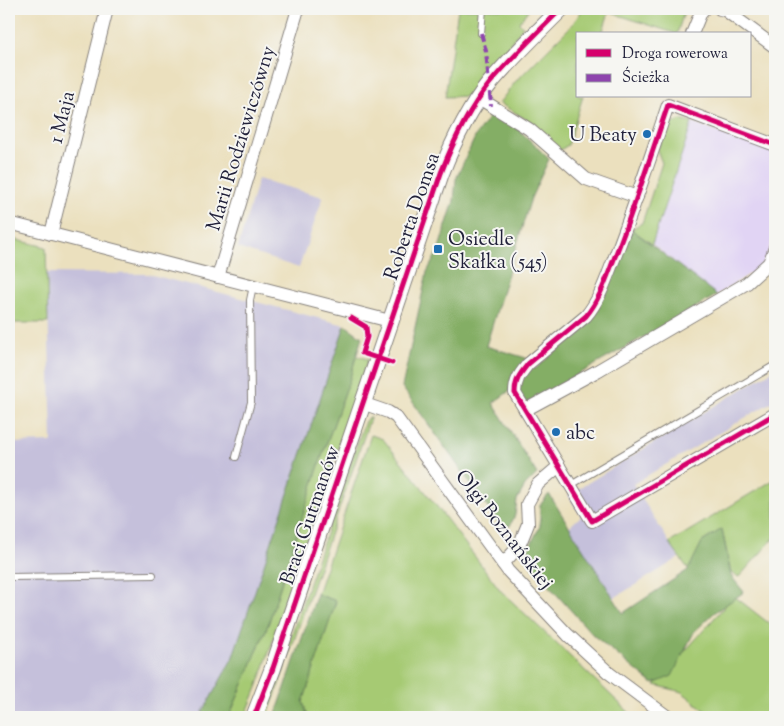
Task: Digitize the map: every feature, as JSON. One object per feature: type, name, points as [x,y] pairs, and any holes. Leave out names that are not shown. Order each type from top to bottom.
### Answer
[{"type":"street","name":"1 Maja","points":[[52,234],[107,9]]},
{"type":"street","name":"Marii Rodziewiczówny","points":[[218,277],[298,9]]},
{"type":"street","name":"Roberta Domsa","points":[[390,322],[453,143],[489,84],[561,9]]},
{"type":"street","points":[[693,32],[704,9]]},
{"type":"street","points":[[720,9],[725,10],[775,47]]},
{"type":"street","points":[[479,98],[529,129],[586,179],[637,197]]},
{"type":"street","points":[[775,145],[669,101],[637,197],[594,307],[586,316],[528,364],[515,382],[515,393],[592,521],[775,414]]},
{"type":"street","points":[[9,223],[390,322]]},
{"type":"street","points":[[525,410],[597,371],[747,283],[769,263],[775,248]]},
{"type":"street","name":"Braci Gutmanów","points":[[254,717],[273,668],[390,322]]},
{"type":"street","name":"Olgi Boznańskiej","points":[[362,403],[388,412],[402,422],[503,564],[549,615],[609,673],[668,717]]},
{"type":"street","points":[[503,564],[519,546],[528,524],[527,504],[538,484],[559,466]]},
{"type":"lane","points":[[481,33],[483,9]]},
{"type":"lane","points":[[236,457],[251,402],[250,300],[253,286]]},
{"type":"lane","points":[[571,485],[775,365]]},
{"type":"lane","points":[[9,577],[153,575]]},
{"type":"shaded area","points":[[692,123],[775,152],[775,230],[766,259],[757,269],[717,295],[652,244]]},
{"type":"shaded area","points":[[258,179],[323,197],[299,268],[238,248]]},
{"type":"shaded area","points":[[47,273],[148,274],[345,325],[232,659],[200,717],[9,717],[9,443],[52,442]]},
{"type":"shaded area","points":[[775,369],[775,400],[633,484],[679,558],[614,598],[569,527],[581,516],[568,495]]},
{"type":"green space","points":[[458,9],[529,9],[519,22],[523,27],[469,96],[445,97]]},
{"type":"green space","points":[[583,9],[685,9],[678,32],[671,32],[609,12],[603,32],[576,32],[576,98],[582,98],[568,145],[559,151],[529,121],[499,103],[516,81],[572,25]]},
{"type":"green space","points":[[491,114],[518,129],[549,159],[531,198],[486,346],[526,358],[535,369],[584,325],[631,229],[717,295],[530,402],[520,398],[519,384],[493,403],[537,474],[525,486],[517,500],[515,515],[510,526],[500,525],[402,387],[427,272],[438,251],[454,201],[456,179],[476,135]]},
{"type":"green space","points":[[680,120],[692,123],[652,244],[631,229],[642,223],[662,163],[657,150],[667,127]]},
{"type":"green space","points":[[9,238],[46,247],[48,323],[9,323]]},
{"type":"green space","points":[[345,325],[362,337],[268,625],[229,717],[200,717],[232,659]]},
{"type":"green space","points":[[356,356],[368,359],[258,685],[245,717],[229,717],[268,625]]},
{"type":"green space","points":[[371,416],[275,696],[267,717],[263,717],[365,421]]},
{"type":"green space","points":[[371,435],[383,439],[501,591],[634,717],[308,717],[303,702],[336,601],[317,594]]},
{"type":"green space","points":[[775,479],[775,537],[739,577],[731,573],[722,529],[702,542],[689,570],[669,543]]},
{"type":"green space","points":[[549,494],[623,613],[688,570],[702,542],[722,529],[731,576],[744,592],[714,613],[694,632],[672,676],[653,684],[593,635],[532,567],[526,554],[540,526],[540,505]]},
{"type":"green space","points":[[317,594],[336,601],[303,702],[308,717],[275,717]]},
{"type":"green space","points":[[734,596],[775,628],[775,717],[713,717],[682,692],[655,685]]},
{"type":"marked path","points":[[481,33],[486,51],[491,106]]},
{"type":"cycle path","points":[[254,717],[273,668],[441,173],[462,126],[482,93],[516,54],[561,9]]},
{"type":"cycle path","points":[[775,145],[668,105],[623,236],[596,302],[586,316],[528,364],[518,377],[515,393],[592,521],[775,414]]},
{"type":"cycle path","points":[[351,318],[366,327],[367,337],[362,353],[392,363]]},
{"type":"place","name":"U Beaty","points":[[647,134]]},
{"type":"place","name":"Osiedle Skałka (545)","points":[[438,249]]},
{"type":"place","name":"abc","points":[[556,432]]}]
